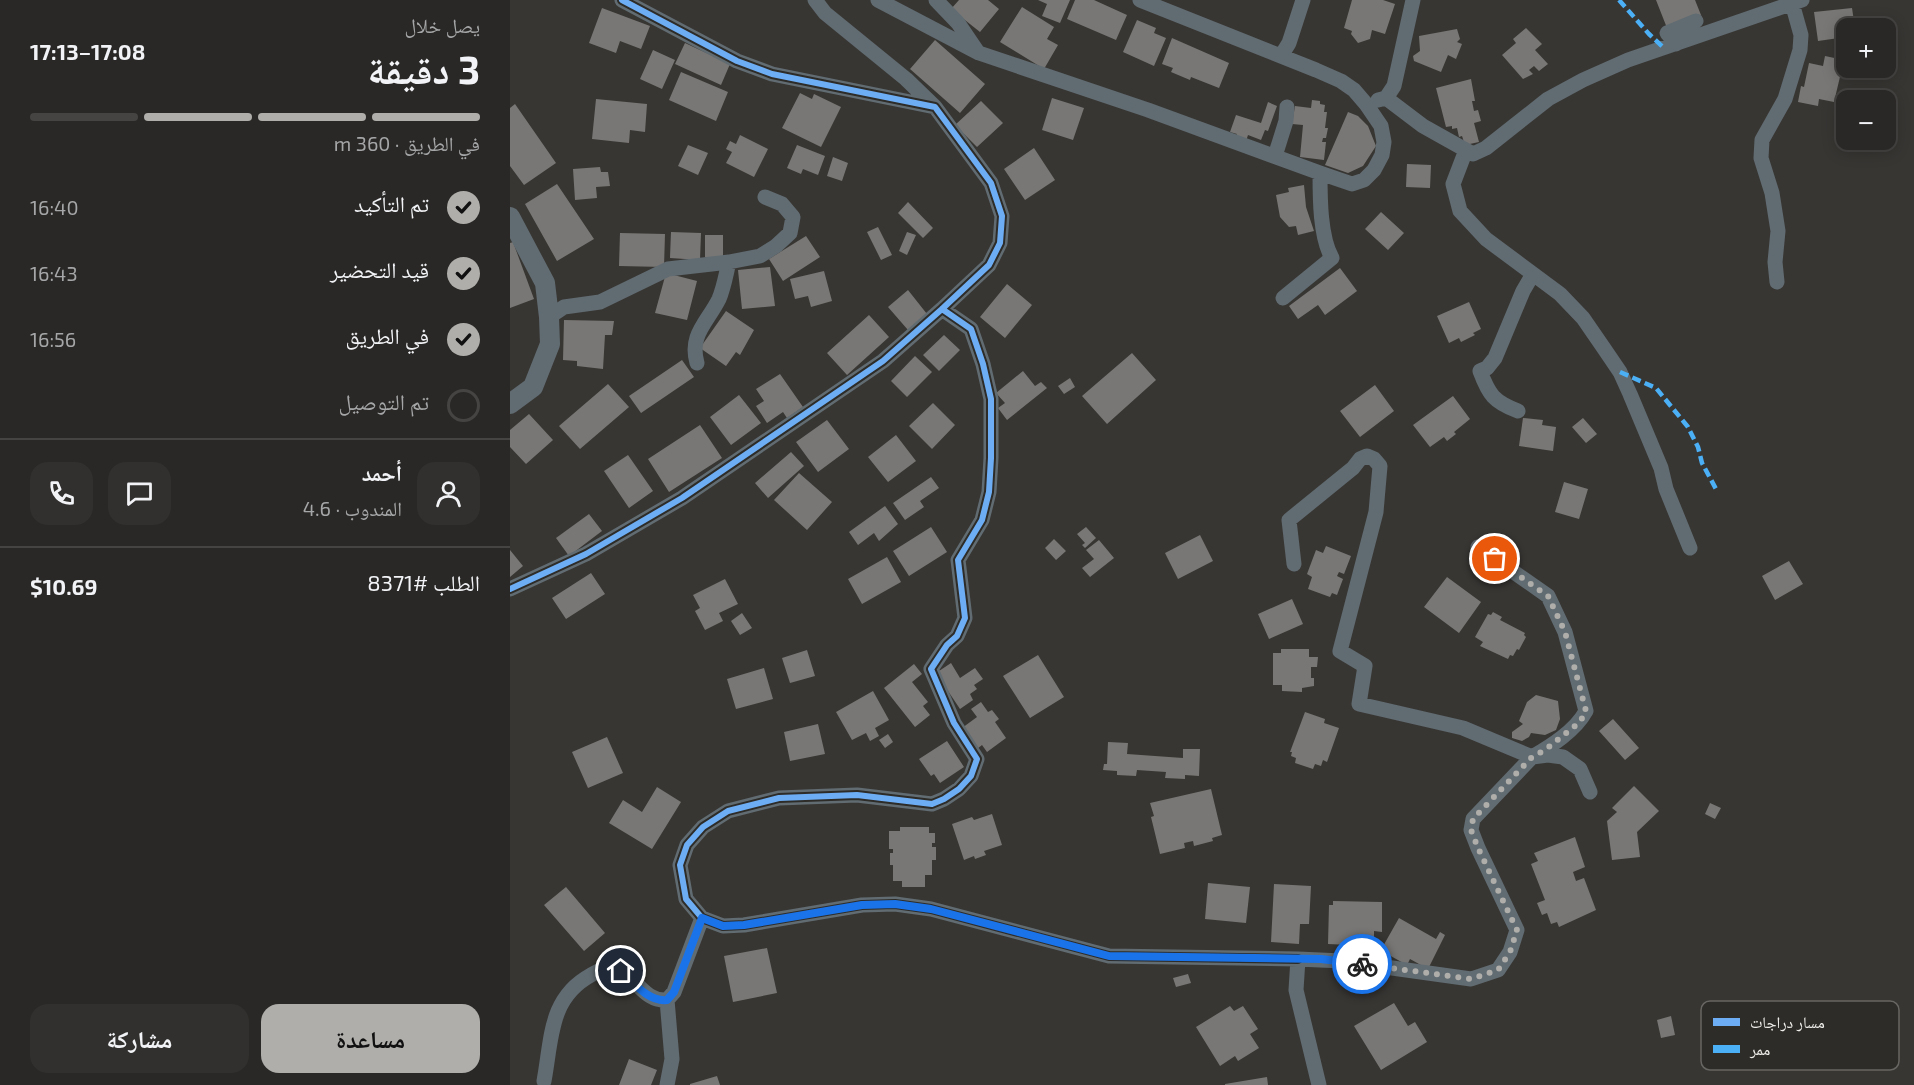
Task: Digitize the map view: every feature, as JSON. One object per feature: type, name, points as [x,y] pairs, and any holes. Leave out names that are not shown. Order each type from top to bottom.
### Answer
[{"type":"street","points":[[622,0],[737,61],[772,74],[935,107]]},
{"type":"street","points":[[510,589],[586,554],[682,498],[883,361],[989,265],[1000,243],[1002,216],[991,183],[935,107],[906,79],[825,13],[815,0]]},
{"type":"street","points":[[878,0],[979,53],[1148,110],[1352,184],[1365,180],[1374,170],[1382,155],[1384,142],[1381,126],[1354,90],[1341,81],[1140,0]]},
{"type":"street","points":[[936,0],[958,23],[979,53]]},
{"type":"street","points":[[1281,56],[1289,43],[1303,0]]},
{"type":"street","points":[[1366,104],[1386,98],[1394,86],[1413,0]]},
{"type":"street","points":[[1386,98],[1423,126],[1473,154],[1486,148],[1548,99],[1583,80],[1628,60],[1797,1],[1801,35],[1800,50],[1785,99],[1780,110],[1770,122],[1762,140],[1761,158],[1772,193],[1778,231],[1777,282]]},
{"type":"street","points":[[1676,44],[1667,33],[1696,21]]},
{"type":"street","points":[[1275,156],[1286,121],[1287,107]]},
{"type":"street","points":[[1466,150],[1453,184],[1460,211],[1486,239],[1560,294],[1582,318],[1620,372],[1661,468],[1666,489],[1690,548]]},
{"type":"street","points":[[1283,298],[1332,258],[1326,248],[1320,173]]},
{"type":"street","points":[[549,317],[564,307],[600,302],[668,269],[729,262],[760,255],[776,246],[790,232],[793,217],[782,204],[765,197]]},
{"type":"street","points":[[510,217],[545,283],[550,344],[533,387],[510,404]]},
{"type":"street","points":[[697,363],[693,351],[696,338],[719,297],[729,262]]},
{"type":"street","points":[[1518,411],[1501,404],[1492,397],[1480,371],[1487,368],[1495,358],[1523,291],[1533,274]]},
{"type":"street","points":[[942,309],[971,329],[983,364],[991,399],[989,492],[982,520],[958,560],[965,618],[962,627],[931,669],[954,723],[977,759],[971,776],[959,789],[932,804],[856,795],[779,798],[728,811],[703,827],[687,845],[680,865],[686,899],[702,918],[723,926],[744,925],[862,905],[895,904],[931,909],[1109,956],[1342,961],[1471,979],[1498,970],[1510,952],[1517,930],[1482,858],[1471,830],[1473,819],[1532,757],[1545,750],[1580,722],[1586,711],[1565,632],[1548,596],[1478,547]]},
{"type":"street","points":[[1294,564],[1289,520],[1353,468],[1360,459],[1367,456],[1374,459],[1380,466],[1376,512],[1340,651],[1365,666],[1359,704],[1463,728],[1532,757],[1548,755],[1563,757],[1580,769],[1590,792]]},
{"type":"street","points":[[667,1085],[672,1059],[667,1000],[674,992],[702,918]]},
{"type":"street","points":[[1298,959],[1296,990],[1320,1085]]},
{"type":"street","points":[[544,1081],[556,1016],[564,998],[577,983],[601,969],[610,968],[621,971],[649,996],[658,1000],[667,1000]]},
{"type":"building","points":[[959,0],[988,0],[999,9],[980,32],[951,9]]},
{"type":"building","points":[[1038,0],[1070,0],[1060,23],[1042,16],[1047,4]]},
{"type":"building","points":[[1075,0],[1094,0],[1127,15],[1116,40],[1067,19]]},
{"type":"building","points":[[1352,0],[1383,0],[1395,4],[1385,34],[1372,30],[1370,39],[1358,43],[1351,34],[1352,31],[1344,28]]},
{"type":"building","points":[[1656,0],[1695,0],[1701,15],[1667,28]]},
{"type":"building","points":[[1022,7],[1054,27],[1047,39],[1058,45],[1044,69],[1000,42]]},
{"type":"building","points":[[602,8],[650,26],[641,49],[620,41],[616,53],[589,43]]},
{"type":"building","points":[[1852,8],[1854,18],[1836,18],[1836,38],[1818,41],[1814,12]]},
{"type":"building","points":[[1137,20],[1156,28],[1154,33],[1166,38],[1154,66],[1123,52]]},
{"type":"building","points":[[1526,28],[1542,44],[1535,50],[1548,64],[1539,71],[1534,66],[1529,70],[1533,74],[1523,79],[1502,55],[1516,43],[1513,39]]},
{"type":"building","points":[[1457,29],[1460,39],[1457,42],[1462,44],[1456,59],[1448,55],[1441,72],[1414,61],[1413,56],[1420,51],[1419,36]]},
{"type":"building","points":[[1172,38],[1229,63],[1219,88],[1171,72],[1173,68],[1162,64]]},
{"type":"building","points":[[935,40],[985,84],[960,113],[910,69]]},
{"type":"building","points":[[685,43],[730,64],[721,85],[675,64]]},
{"type":"building","points":[[653,50],[675,60],[662,89],[640,79]]},
{"type":"building","points":[[1825,56],[1836,58],[1836,78],[1840,78],[1834,102],[1819,99],[1818,106],[1798,102],[1809,63],[1823,66]]},
{"type":"building","points":[[681,72],[728,92],[716,121],[669,100]]},
{"type":"building","points":[[1471,79],[1475,101],[1472,101],[1474,111],[1478,110],[1481,121],[1474,123],[1479,142],[1465,145],[1462,136],[1459,137],[1457,128],[1446,127],[1436,88]]},
{"type":"building","points":[[800,93],[812,99],[814,94],[841,107],[821,147],[782,128]]},
{"type":"building","points":[[1052,98],[1084,108],[1073,140],[1042,130]]},
{"type":"building","points":[[596,99],[647,104],[645,132],[630,130],[629,143],[592,139]]},
{"type":"building","points":[[1312,100],[1320,101],[1320,104],[1325,105],[1324,112],[1327,112],[1325,128],[1328,128],[1326,138],[1323,138],[1322,142],[1326,142],[1324,160],[1300,157],[1303,125],[1292,124],[1295,106],[1311,108]]},
{"type":"building","points":[[981,101],[1003,123],[977,147],[955,125]]},
{"type":"building","points":[[1268,102],[1277,106],[1268,131],[1265,130],[1261,140],[1248,135],[1246,141],[1235,137],[1237,134],[1230,132],[1236,115],[1261,123]]},
{"type":"building","points":[[515,104],[556,163],[524,185],[510,166],[510,108]]},
{"type":"building","points":[[1348,112],[1358,116],[1368,126],[1376,146],[1363,166],[1348,173],[1325,165]]},
{"type":"building","points":[[740,135],[768,149],[754,177],[726,163],[732,152],[726,149],[730,141],[736,144]]},
{"type":"building","points":[[688,145],[708,153],[698,175],[678,166]]},
{"type":"building","points":[[797,145],[825,156],[818,175],[803,169],[801,174],[787,168]]},
{"type":"building","points":[[1034,148],[1055,180],[1025,200],[1004,169]]},
{"type":"building","points":[[833,157],[848,163],[842,181],[827,176]]},
{"type":"building","points":[[1407,164],[1431,165],[1430,188],[1406,187]]},
{"type":"building","points":[[600,167],[601,172],[608,172],[610,186],[596,187],[597,198],[575,200],[573,169]]},
{"type":"building","points":[[557,184],[594,239],[557,261],[525,204]]},
{"type":"building","points":[[1304,185],[1306,207],[1314,231],[1298,235],[1296,226],[1289,227],[1280,217],[1276,195],[1289,192],[1288,188]]},
{"type":"building","points":[[908,202],[933,228],[923,238],[898,213]]},
{"type":"building","points":[[1381,212],[1404,233],[1388,250],[1365,229]]},
{"type":"building","points":[[878,227],[892,255],[881,260],[867,232]]},
{"type":"building","points":[[671,232],[701,233],[700,260],[670,258]]},
{"type":"building","points":[[907,232],[916,235],[907,255],[899,251]]},
{"type":"building","points":[[620,233],[665,234],[664,267],[619,266]]},
{"type":"building","points":[[705,235],[723,235],[723,257],[705,257]]},
{"type":"building","points":[[806,236],[820,257],[783,281],[769,259]]},
{"type":"building","points":[[513,242],[534,299],[510,308],[510,243]]},
{"type":"building","points":[[770,267],[775,306],[742,309],[738,270]]},
{"type":"building","points":[[1340,268],[1357,291],[1325,315],[1318,305],[1298,319],[1289,306]]},
{"type":"building","points":[[824,271],[832,301],[811,307],[808,296],[795,299],[790,279]]},
{"type":"building","points":[[666,273],[697,281],[687,320],[655,313]]},
{"type":"building","points":[[1007,284],[1032,305],[1005,338],[980,317]]},
{"type":"building","points":[[908,290],[927,314],[908,330],[888,307]]},
{"type":"building","points":[[1469,302],[1481,329],[1461,342],[1459,338],[1449,343],[1437,316]]},
{"type":"building","points":[[726,311],[754,330],[740,355],[736,352],[726,366],[700,348]]},
{"type":"building","points":[[869,315],[889,337],[847,375],[827,353]]},
{"type":"building","points":[[564,320],[614,321],[612,335],[605,335],[603,369],[577,366],[577,361],[563,360]]},
{"type":"building","points":[[944,335],[960,350],[939,371],[923,355]]},
{"type":"building","points":[[1132,353],[1156,380],[1107,424],[1082,396]]},
{"type":"building","points":[[915,356],[932,372],[907,397],[891,381]]},
{"type":"building","points":[[682,360],[694,377],[641,413],[629,396]]},
{"type":"building","points":[[1023,371],[1035,386],[1041,382],[1047,388],[1007,420],[998,408],[1005,403],[996,393]]},
{"type":"building","points":[[780,374],[803,407],[787,418],[783,412],[767,423],[756,406],[764,401],[756,389]]},
{"type":"building","points":[[1070,378],[1075,387],[1064,394],[1058,386]]},
{"type":"building","points":[[608,384],[629,407],[580,449],[559,426]]},
{"type":"building","points":[[1375,385],[1394,411],[1360,437],[1340,411]]},
{"type":"building","points":[[739,395],[761,423],[731,445],[710,417]]},
{"type":"building","points":[[1453,396],[1470,419],[1447,441],[1444,437],[1430,447],[1413,425]]},
{"type":"building","points":[[933,403],[955,425],[932,449],[909,426]]},
{"type":"building","points":[[529,414],[553,440],[526,464],[510,447],[510,430]]},
{"type":"building","points":[[1523,418],[1543,420],[1542,425],[1556,427],[1553,451],[1519,446]]},
{"type":"building","points":[[1583,418],[1597,434],[1586,443],[1572,427]]},
{"type":"building","points":[[827,420],[849,449],[818,472],[796,442]]},
{"type":"building","points":[[700,425],[722,458],[669,492],[648,459]]},
{"type":"building","points":[[896,435],[916,461],[888,482],[868,457]]},
{"type":"building","points":[[791,452],[804,466],[768,498],[755,483]]},
{"type":"building","points":[[628,455],[653,491],[629,508],[604,471]]},
{"type":"building","points":[[799,473],[832,502],[807,530],[774,500]]},
{"type":"building","points":[[931,477],[939,488],[920,501],[924,507],[905,520],[893,503]]},
{"type":"building","points":[[1564,482],[1588,489],[1579,519],[1555,512]]},
{"type":"building","points":[[885,506],[898,524],[879,541],[874,533],[858,545],[849,532]]},
{"type":"building","points":[[589,514],[602,531],[569,556],[556,538]]},
{"type":"building","points":[[931,527],[947,552],[909,576],[893,551]]},
{"type":"building","points":[[1086,527],[1096,538],[1085,548],[1082,545],[1085,543],[1077,534]]},
{"type":"building","points":[[1200,535],[1213,561],[1178,579],[1165,553]]},
{"type":"building","points":[[1054,539],[1066,551],[1056,560],[1045,548]]},
{"type":"building","points":[[1099,540],[1114,558],[1090,577],[1082,568],[1094,559],[1086,550]]},
{"type":"building","points":[[1326,546],[1351,556],[1344,574],[1339,572],[1337,576],[1343,579],[1337,595],[1332,593],[1330,597],[1308,589],[1312,577],[1307,574],[1316,550],[1323,553]]},
{"type":"building","points":[[510,550],[523,566],[510,577]]},
{"type":"building","points":[[887,557],[901,582],[862,604],[848,579]]},
{"type":"building","points":[[1789,561],[1803,584],[1775,600],[1762,576]]},
{"type":"building","points":[[591,573],[605,594],[566,619],[552,598]]},
{"type":"building","points":[[1447,577],[1481,602],[1459,633],[1424,607]]},
{"type":"building","points":[[725,579],[738,604],[719,613],[723,621],[705,630],[695,611],[700,608],[693,595]]},
{"type":"building","points":[[1292,599],[1303,624],[1269,639],[1258,614]]},
{"type":"building","points":[[1493,612],[1502,617],[1500,620],[1525,633],[1526,637],[1519,650],[1517,649],[1508,659],[1480,646],[1483,642],[1475,637],[1488,614],[1491,615]]},
{"type":"building","points":[[742,613],[752,628],[740,635],[731,621]]},
{"type":"building","points":[[1281,649],[1309,649],[1309,657],[1318,657],[1317,667],[1311,667],[1314,686],[1302,688],[1302,692],[1282,691],[1282,685],[1273,685],[1273,653],[1281,653]]},
{"type":"building","points":[[807,650],[815,676],[790,683],[782,658]]},
{"type":"building","points":[[1038,655],[1064,697],[1030,718],[1003,676]]},
{"type":"building","points":[[951,663],[960,678],[975,668],[983,679],[974,685],[977,689],[970,694],[973,700],[960,709],[936,673]]},
{"type":"building","points":[[914,664],[922,674],[912,682],[928,702],[923,706],[930,715],[915,727],[884,688]]},
{"type":"building","points":[[764,668],[773,699],[736,709],[727,679]]},
{"type":"building","points":[[873,691],[889,720],[875,728],[879,736],[870,741],[866,733],[852,740],[836,712]]},
{"type":"building","points":[[1536,695],[1558,701],[1560,719],[1556,730],[1545,735],[1531,733],[1522,741],[1512,738],[1512,732],[1523,724],[1519,721],[1527,702]]},
{"type":"building","points":[[981,702],[988,712],[992,710],[999,719],[995,722],[1006,738],[987,752],[982,745],[977,749],[962,728],[977,717],[971,709]]},
{"type":"building","points":[[1305,712],[1325,719],[1324,723],[1339,728],[1327,762],[1323,760],[1321,766],[1315,764],[1313,769],[1295,763],[1296,758],[1291,756],[1292,752],[1290,752]]},
{"type":"building","points":[[1613,719],[1639,748],[1625,760],[1599,731]]},
{"type":"building","points":[[818,724],[825,754],[790,761],[784,732]]},
{"type":"building","points":[[888,734],[893,742],[885,748],[879,740]]},
{"type":"building","points":[[607,737],[623,773],[588,788],[572,752]]},
{"type":"building","points":[[947,741],[964,767],[940,783],[934,774],[931,776],[919,759]]},
{"type":"building","points":[[1108,742],[1128,743],[1127,754],[1183,758],[1183,749],[1200,749],[1199,776],[1185,775],[1185,779],[1165,778],[1166,772],[1137,770],[1136,776],[1117,775],[1117,771],[1103,770],[1104,764],[1107,764]]},
{"type":"building","points":[[1634,786],[1659,811],[1637,832],[1640,857],[1612,860],[1607,821],[1617,812],[1612,808]]},
{"type":"building","points":[[657,787],[681,802],[652,849],[609,823],[623,800],[642,812]]},
{"type":"building","points":[[1211,789],[1222,835],[1212,838],[1213,841],[1194,846],[1193,841],[1184,843],[1185,848],[1160,854],[1150,803]]},
{"type":"building","points":[[1710,803],[1721,808],[1715,819],[1705,814]]},
{"type":"building","points":[[992,814],[1002,845],[984,851],[986,855],[964,860],[952,824],[972,817],[974,820]]},
{"type":"building","points":[[900,827],[929,827],[929,833],[935,833],[935,843],[932,843],[932,847],[936,847],[936,860],[932,860],[932,875],[925,875],[925,887],[902,887],[902,881],[893,881],[890,853],[893,853],[893,849],[889,849],[889,831],[900,831]]},
{"type":"building","points":[[1575,837],[1585,867],[1573,872],[1576,881],[1584,878],[1596,910],[1559,927],[1557,922],[1551,924],[1547,913],[1542,915],[1537,903],[1545,900],[1531,864],[1538,861],[1534,853]]},
{"type":"building","points":[[1208,883],[1250,887],[1246,923],[1205,919]]},
{"type":"building","points":[[1274,884],[1311,886],[1309,924],[1300,924],[1299,944],[1271,942]]},
{"type":"building","points":[[566,887],[605,933],[584,951],[544,905]]},
{"type":"building","points":[[1333,901],[1382,902],[1382,932],[1374,931],[1374,946],[1328,944],[1329,905],[1333,905]]},
{"type":"building","points":[[1399,918],[1436,939],[1440,932],[1445,935],[1428,969],[1410,959],[1407,965],[1387,954],[1388,952],[1382,948]]},
{"type":"building","points":[[767,948],[777,993],[733,1002],[724,956]]},
{"type":"building","points":[[1188,974],[1191,983],[1176,987],[1173,978]]},
{"type":"building","points":[[1394,1003],[1408,1026],[1415,1022],[1427,1042],[1381,1070],[1354,1026]]},
{"type":"building","points":[[1230,1006],[1234,1011],[1243,1006],[1258,1029],[1250,1034],[1259,1048],[1238,1061],[1235,1056],[1220,1066],[1196,1027]]},
{"type":"building","points":[[1671,1016],[1675,1035],[1661,1038],[1657,1020]]},
{"type":"building","points":[[629,1059],[657,1070],[651,1085],[619,1085]]},
{"type":"building","points":[[717,1076],[720,1085],[690,1085],[690,1084]]},
{"type":"building","points":[[1267,1077],[1268,1085],[1225,1085],[1225,1084]]},
{"type":"marked path","points":[[1619,0],[1664,48]]},
{"type":"marked path","points":[[1620,372],[1656,388],[1688,427],[1698,447],[1702,463],[1716,489]]},
{"type":"cycle path","points":[[510,589],[586,554],[682,498],[883,361],[989,265],[1000,243],[1002,216],[991,183],[935,107],[772,74],[737,61],[622,0]]},
{"type":"cycle path","points":[[942,309],[971,329],[983,364],[991,399],[989,492],[982,520],[958,560],[965,618],[957,636],[947,645],[931,669],[954,723],[977,759],[971,776],[959,789],[932,804],[857,795],[779,798],[728,811],[703,827],[687,845],[680,865],[686,899],[702,918],[723,926],[744,925],[862,905],[895,904],[931,909],[1109,956],[1298,959]]},
{"type":"way so far","points":[[1362,964],[1471,979],[1498,970],[1510,952],[1517,930],[1478,848],[1471,830],[1473,819],[1532,757],[1545,750],[1580,722],[1586,711],[1565,632],[1548,596],[1495,559]]},
{"type":"route","points":[[621,971],[649,996],[658,1000],[667,1000],[674,992],[702,918],[723,926],[744,925],[862,905],[895,904],[931,909],[1109,956],[1321,959],[1362,964]]}]
